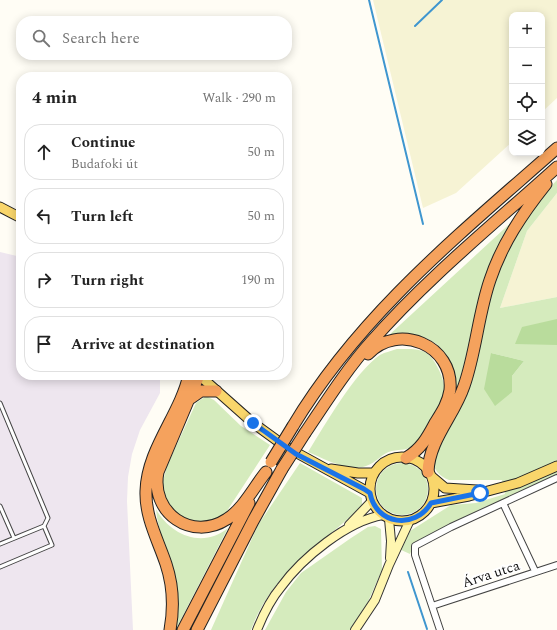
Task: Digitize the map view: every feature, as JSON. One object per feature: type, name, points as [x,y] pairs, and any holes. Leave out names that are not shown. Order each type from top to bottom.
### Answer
[{"type":"highway","points":[[183,630],[271,462],[321,382],[342,355],[414,275],[557,148]]},
{"type":"highway","points":[[197,630],[252,521],[282,469],[334,390],[372,341],[420,292],[557,168]]},
{"type":"highway","points":[[430,474],[428,458],[464,387],[488,287],[502,250],[526,210],[557,172]]},
{"type":"highway","points":[[334,390],[372,350],[387,341],[410,339],[423,343],[434,351],[441,359],[448,376],[450,389],[447,402],[423,445],[406,458]]},
{"type":"highway","points":[[170,630],[172,610],[171,587],[166,565],[149,518],[146,492],[151,464],[187,380]]},
{"type":"highway","points":[[185,386],[193,380]]},
{"type":"highway","points":[[197,380],[163,457],[158,477],[160,499],[168,514],[179,521],[192,526],[210,526],[219,524],[238,509],[266,472]]},
{"type":"highway","points":[[190,399],[201,391],[216,391]]},
{"type":"main road","points":[[0,207],[16,215]]},
{"type":"main road","points":[[204,380],[271,436],[296,454],[322,467],[371,497],[386,517],[400,521],[410,520],[424,512],[431,503],[434,492],[430,474]]},
{"type":"main road","points":[[371,497],[370,487],[374,473],[388,461],[406,458],[419,462],[446,488],[465,490],[494,489]]},
{"type":"main road","points":[[431,503],[469,496],[518,483],[557,466]]},
{"type":"main road","points":[[322,467],[358,473],[374,473]]},
{"type":"street","points":[[440,630],[414,555],[414,548],[418,544],[451,527],[557,478]]},
{"type":"street","points":[[341,533],[371,497]]},
{"type":"street","points":[[503,503],[535,571]]},
{"type":"street","points":[[256,630],[264,613],[281,586],[296,569],[314,553],[341,533],[361,522],[386,517],[391,541],[389,564]]},
{"type":"street","points":[[355,630],[375,600],[389,564],[410,520]]},
{"type":"street","name":"Árva utca","points":[[432,606],[557,565]]},
{"type":"lane","points":[[0,406],[48,518],[44,526],[0,544]]},
{"type":"lane","points":[[0,506],[14,538]]},
{"type":"lane","points":[[0,567],[52,545],[44,526]]},
{"type":"shaded area","points":[[373,0],[557,0],[557,98],[545,109],[545,12],[509,12],[509,145],[456,193],[423,208]]},
{"type":"shaded area","points":[[557,193],[557,297],[500,308],[527,231]]},
{"type":"shaded area","points":[[0,252],[16,256],[16,380],[160,380],[160,393],[140,430],[132,454],[128,477],[127,501],[133,630],[0,630]]},
{"type":"green space","points":[[557,180],[557,193],[527,231],[500,308],[557,297],[557,476],[414,544],[410,554],[399,549],[410,531],[451,505],[476,503],[505,494],[502,480],[449,480],[438,473],[432,461],[448,427],[486,304],[505,250],[541,197]],"holes":[[[491,353],[524,361],[512,376]]]},
{"type":"green space","points":[[516,218],[500,241],[492,260],[480,299],[454,398],[453,376],[450,365],[446,356],[433,341],[423,337],[407,335],[388,336]]},
{"type":"green space","points":[[557,319],[557,345],[515,344],[522,327]]},
{"type":"green space","points":[[397,349],[411,349],[425,352],[437,366],[443,379],[445,392],[444,397],[435,415],[419,440],[407,449],[388,452],[370,465],[359,467],[337,464],[308,452],[341,400],[370,363],[380,355]]},
{"type":"green space","points":[[491,353],[524,361],[512,376],[512,392],[495,406],[484,389]]},
{"type":"green space","points":[[206,396],[214,400],[241,426],[270,445],[225,514],[210,522],[197,524],[185,520],[173,511],[165,499],[162,485],[167,466],[196,403]]},
{"type":"green space","points":[[300,463],[362,498],[362,506],[284,576],[271,592],[260,610],[251,630],[211,630],[258,525]]},
{"type":"green space","points":[[397,463],[407,463],[421,470],[428,484],[428,494],[421,508],[407,515],[397,515],[387,511],[380,504],[376,494],[376,484],[380,474],[387,467]]},
{"type":"green space","points":[[156,509],[170,526],[178,532],[188,536],[208,538],[228,528],[176,629],[178,604],[176,585],[173,570],[159,527]]},
{"type":"green space","points":[[375,526],[381,529],[382,570],[367,604],[350,630],[265,630],[286,592],[301,573],[368,527]]},
{"type":"waterway","points":[[369,0],[423,224]]},
{"type":"waterway","points":[[415,26],[442,0]]},
{"type":"waterway","points":[[408,572],[427,629]]},
{"type":"route","points":[[253,423],[296,454],[370,493],[374,506],[378,511],[390,519],[400,521],[410,520],[420,516],[431,503],[443,499],[469,496],[480,493]]}]
